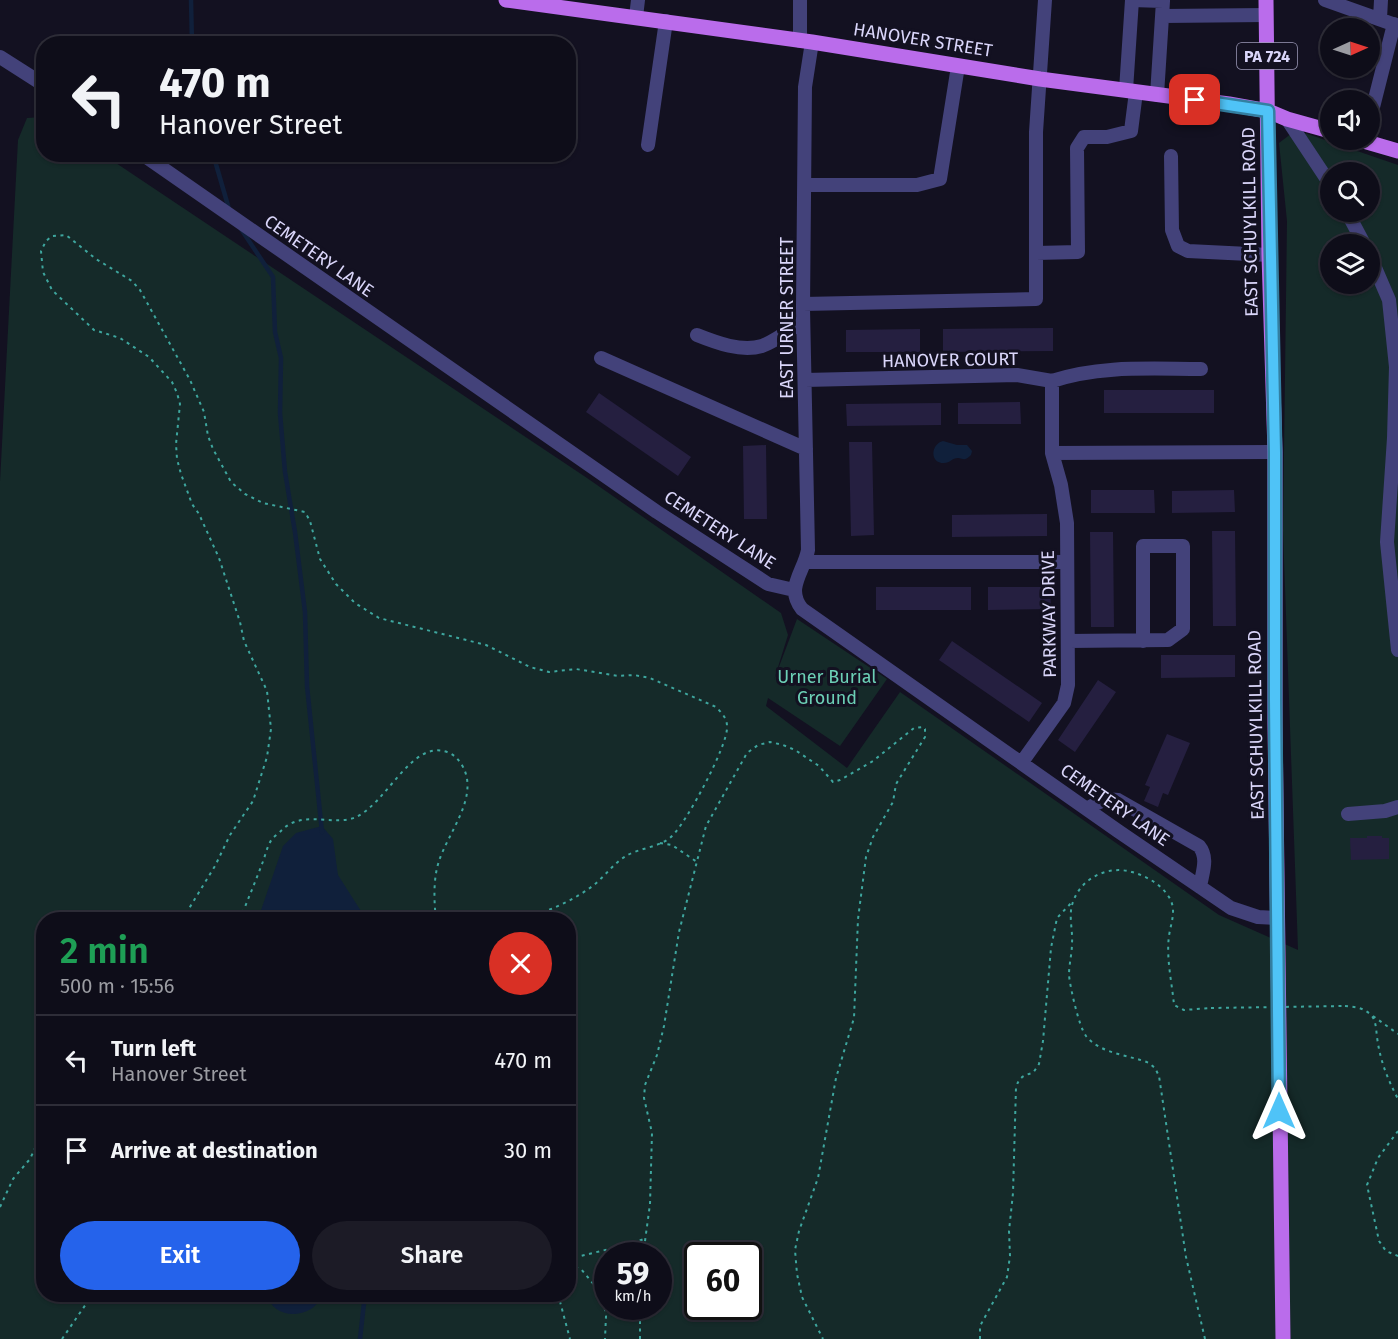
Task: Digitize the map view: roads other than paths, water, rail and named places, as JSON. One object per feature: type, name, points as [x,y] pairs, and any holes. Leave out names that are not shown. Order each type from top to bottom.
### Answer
[{"type":"main road","name":"HANOVER STREET","points":[[516,1],[806,41],[1040,79],[1268,111],[1320,128]]},
{"type":"main road","name":"PA 724","points":[[1266,8],[1268,111]]},
{"type":"main road","name":"EAST SCHUYLKILL ROAD","points":[[1268,111],[1269,255],[1275,452],[1275,711],[1283,1339]]},
{"type":"main road","points":[[1380,146],[1398,151]]},
{"type":"street","points":[[636,18],[638,0]]},
{"type":"street","name":"EAST URNER STREET","points":[[794,590],[806,562],[808,550],[803,321],[806,41],[800,0]]},
{"type":"street","points":[[803,304],[1036,299],[1035,165],[1045,0]]},
{"type":"street","points":[[1035,253],[1078,252],[1077,148],[1084,138],[1107,137],[1131,131],[1132,0],[1163,6],[1266,8]]},
{"type":"street","points":[[1324,0],[1377,18]]},
{"type":"street","points":[[1378,90],[1396,25],[1380,19],[1381,0]]},
{"type":"street","points":[[1158,95],[1163,6]]},
{"type":"street","points":[[648,145],[666,21]]},
{"type":"street","points":[[0,57],[36,80]]},
{"type":"street","points":[[805,185],[917,185],[940,179],[958,66]]},
{"type":"street","points":[[1287,119],[1320,169]]},
{"type":"street","points":[[1172,156],[1172,230],[1178,246],[1188,251],[1269,255]]},
{"type":"street","name":"CEMETERY LANE","points":[[154,162],[657,512],[768,584],[794,590],[796,602],[802,609],[1200,887],[1238,911],[1258,917],[1278,918]]},
{"type":"street","points":[[1380,276],[1393,303],[1397,365],[1393,540],[1398,650]]},
{"type":"street","points":[[698,335],[717,343],[742,348],[762,346],[803,321]]},
{"type":"street","points":[[601,358],[806,449]]},
{"type":"street","points":[[1201,369],[1118,369],[1074,374],[1053,381],[1052,453],[1275,452]]},
{"type":"street","name":"HANOVER COURT","points":[[805,380],[1017,375],[1053,381]]},
{"type":"street","name":"PARKWAY DRIVE","points":[[1022,762],[1064,703],[1068,685],[1067,523],[1061,485],[1052,453]]},
{"type":"street","points":[[1068,641],[1143,641],[1168,640],[1183,629],[1183,546],[1143,546],[1143,641]]},
{"type":"street","points":[[806,562],[1066,562]]},
{"type":"street","points":[[1087,809],[1108,798],[1118,800],[1200,846],[1204,852],[1205,861],[1200,887]]},
{"type":"street","points":[[1348,814],[1385,811],[1398,807]]},
{"type":"water","points":[[943,441],[967,445],[972,451],[971,455],[966,459],[956,458],[946,463],[939,462],[933,453],[936,446]]},
{"type":"water","points":[[322,826],[333,839],[338,875],[362,912],[260,912],[283,846],[296,833]]},
{"type":"water","points":[[271,1302],[319,1302],[311,1309],[298,1314],[284,1313]]},
{"type":"waterway","points":[[191,0],[192,36]]},
{"type":"waterway","points":[[215,162],[229,209]]},
{"type":"waterway","points":[[241,229],[273,277],[275,332],[281,358],[280,413],[285,472],[305,612],[307,686],[322,832]]},
{"type":"waterway","points":[[360,1339],[364,1302]]},
{"type":"park label","name":"Urner Burial Ground","points":[[827,687]]}]
